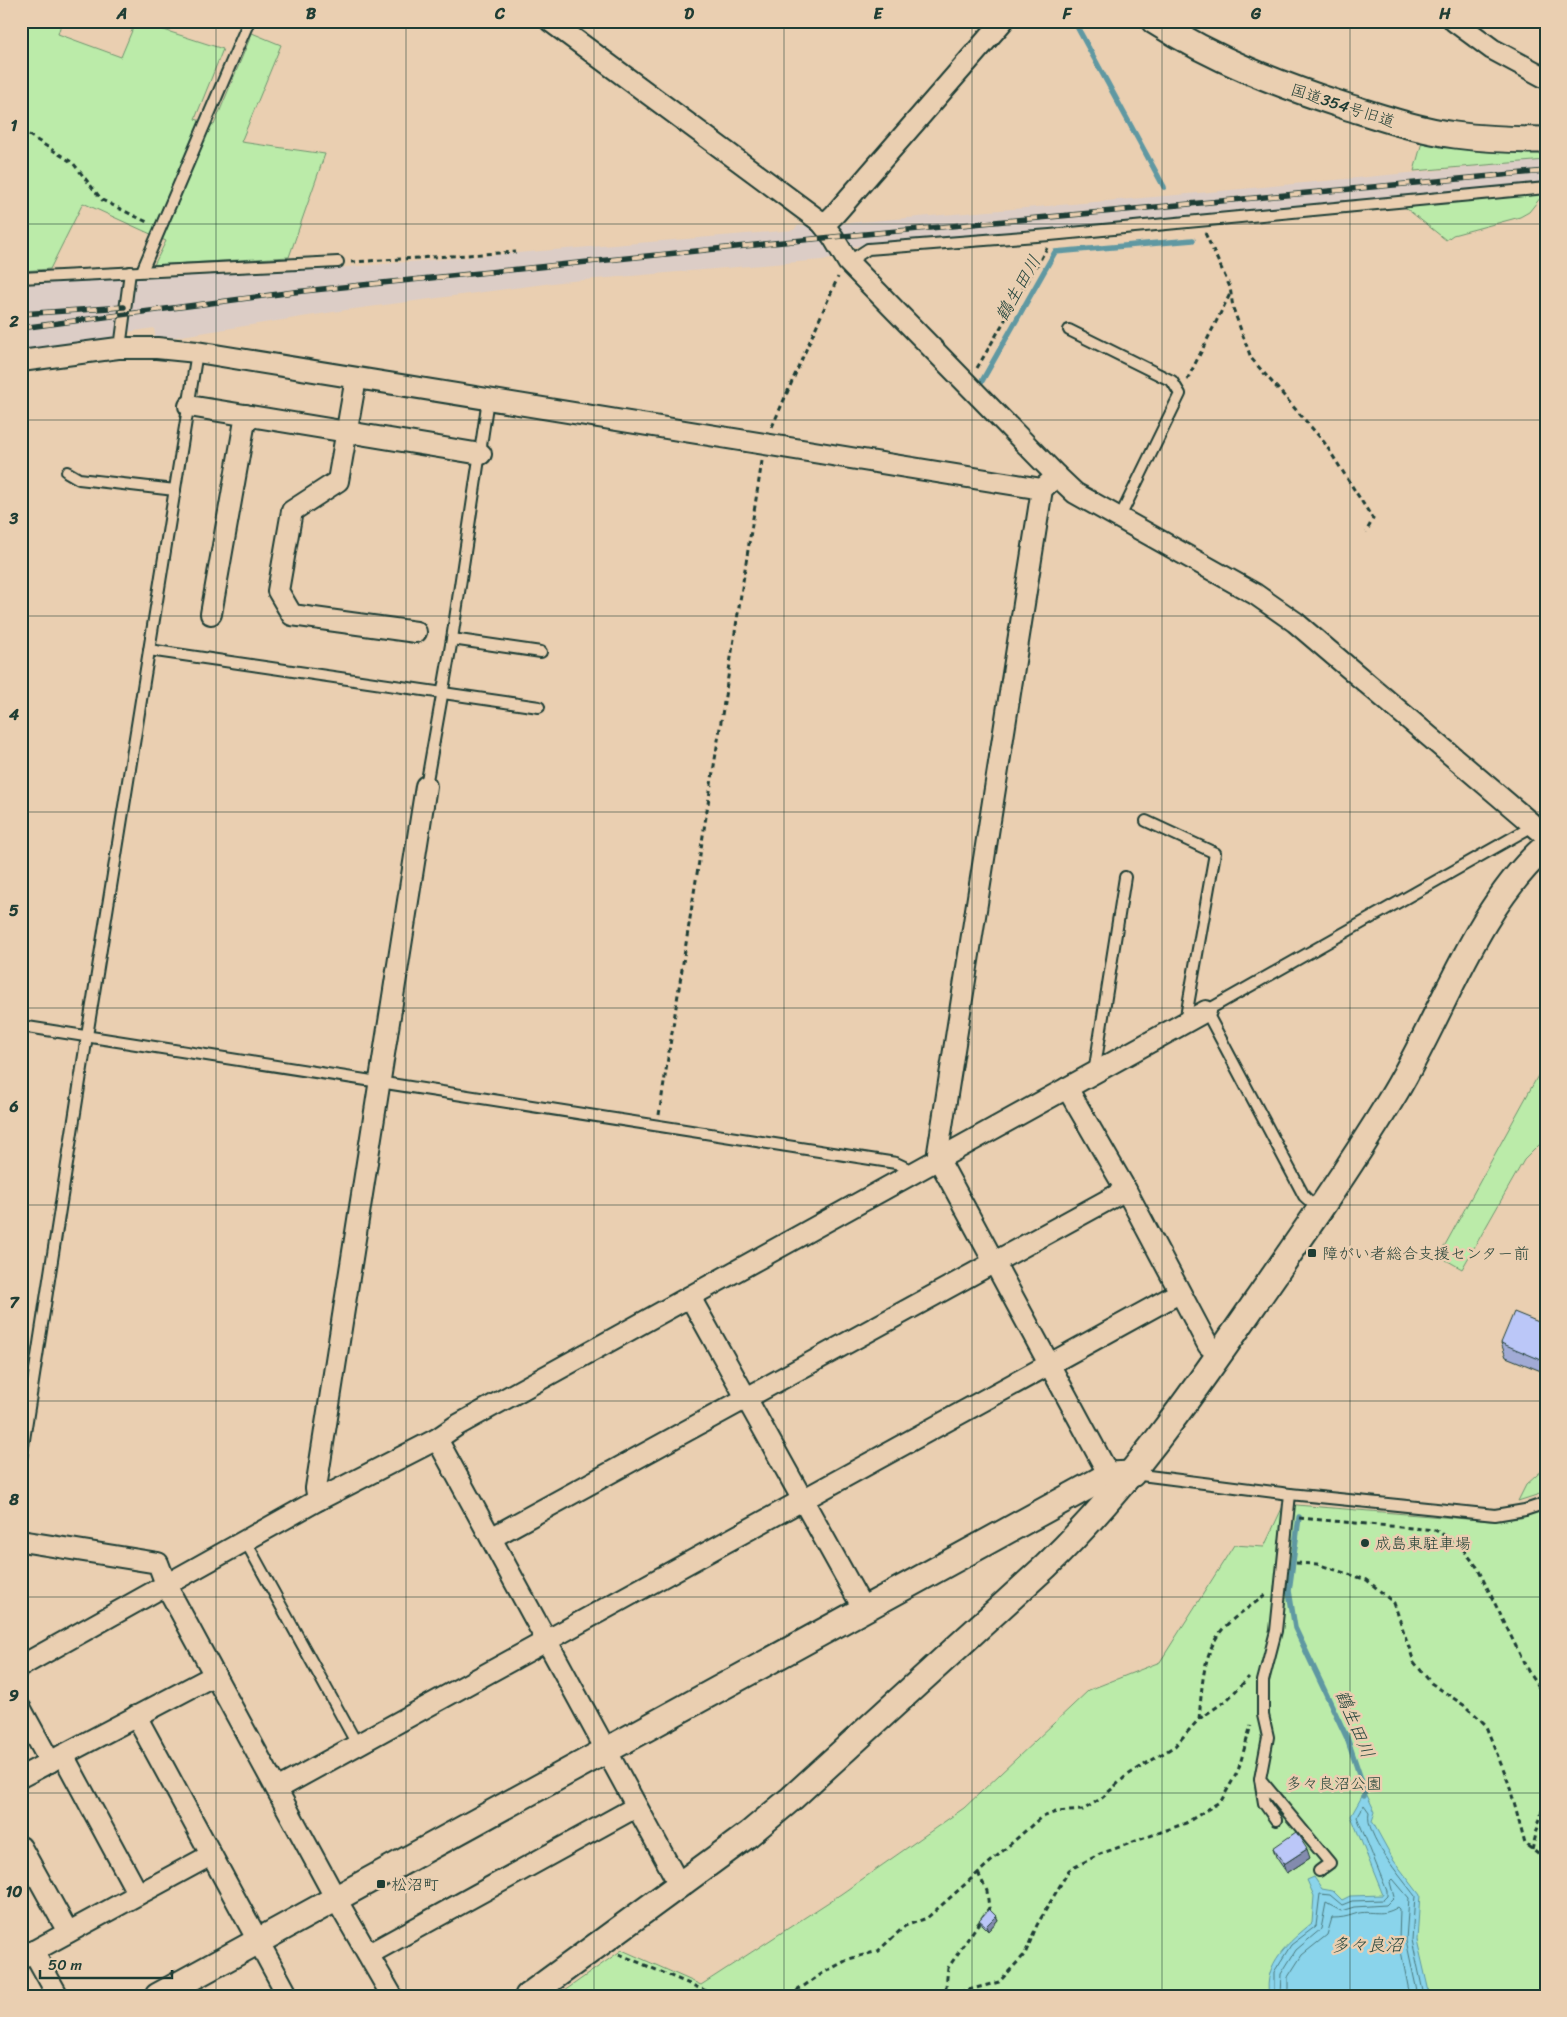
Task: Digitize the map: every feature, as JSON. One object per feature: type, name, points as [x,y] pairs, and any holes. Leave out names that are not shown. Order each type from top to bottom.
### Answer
[{"type":"street","points":[[550,21],[821,222],[833,236],[848,262],[966,382],[1049,483],[938,1152],[939,1160],[1049,1365],[1120,1474]]},
{"type":"street","points":[[821,222],[829,220],[835,214],[1002,21]]},
{"type":"street","name":"国道354号旧道","points":[[1154,21],[1207,52],[1240,68],[1276,83],[1372,115],[1413,127],[1454,135],[1546,140]]},
{"type":"street","points":[[1454,21],[1492,49],[1546,78]]},
{"type":"street","points":[[21,361],[120,348],[157,348],[197,352],[764,442],[1049,483],[1075,493],[1255,594],[1295,622],[1542,836],[1485,920],[1411,1066],[1319,1210],[1219,1355],[1120,1474],[1075,1539],[792,1798],[680,1886],[528,1996]]},
{"type":"street","points":[[356,378],[338,481],[292,511],[278,591],[292,615],[416,632]]},
{"type":"street","points":[[189,406],[481,454]]},
{"type":"street","points":[[211,614],[246,415]]},
{"type":"street","points":[[318,1500],[316,1488],[381,1083],[426,786]]},
{"type":"street","points":[[21,1666],[166,1587],[318,1500],[437,1439],[456,1426],[916,1174],[1206,1011]]},
{"type":"street","points":[[1067,1088],[1126,1190],[1208,1345],[1219,1355]]},
{"type":"street","points":[[491,1538],[1126,1190]]},
{"type":"street","points":[[277,1789],[546,1643],[803,1499],[1179,1293]]},
{"type":"street","points":[[690,1297],[864,1610]]},
{"type":"street","points":[[437,1439],[546,1643],[680,1886]]},
{"type":"street","points":[[158,1996],[864,1610],[1120,1474]]},
{"type":"street","points":[[21,1541],[158,1563],[166,1587],[336,1898],[392,1996]]},
{"type":"street","points":[[21,1778],[214,1675]]},
{"type":"street","points":[[21,1710],[56,1758],[138,1894]]},
{"type":"street","points":[[136,1716],[256,1941],[288,1996]]},
{"type":"street","points":[[369,1954],[636,1807]]},
{"type":"street","points":[[21,1847],[68,1932]]},
{"type":"street","points":[[58,1996],[27,1955],[211,1855]]},
{"type":"lane","points":[[142,271],[249,21]]},
{"type":"lane","points":[[848,262],[868,249],[1050,235],[1198,219],[1546,188]]},
{"type":"lane","points":[[21,278],[338,262]]},
{"type":"lane","points":[[120,348],[130,272]]},
{"type":"lane","points":[[1069,330],[1172,381],[1180,394],[1119,519]]},
{"type":"lane","points":[[21,1459],[197,352]]},
{"type":"lane","points":[[426,786],[452,639],[488,399]]},
{"type":"lane","points":[[67,472],[79,479],[175,490]]},
{"type":"lane","points":[[452,639],[541,652]]},
{"type":"lane","points":[[149,650],[443,694],[451,692],[539,707]]},
{"type":"lane","points":[[1146,821],[1215,853],[1184,1023]]},
{"type":"lane","points":[[1319,1210],[1304,1196],[1206,1011],[1542,836]]},
{"type":"lane","points":[[1094,1073],[1125,877]]},
{"type":"lane","points":[[21,1026],[896,1163],[909,1168],[916,1174]]},
{"type":"lane","points":[[1120,1474],[1495,1515],[1525,1510],[1546,1503]]},
{"type":"lane","points":[[1276,1820],[1264,1802],[1260,1778],[1268,1737],[1263,1715],[1263,1689],[1276,1630],[1290,1494]]},
{"type":"lane","points":[[246,1542],[358,1746]]},
{"type":"lane","points":[[1260,1778],[1330,1863],[1319,1870]]},
{"type":"path","points":[[21,130],[74,163],[102,200],[161,229]]},
{"type":"path","points":[[1198,219],[1231,292],[1234,308],[1251,358],[1324,442],[1373,519],[1366,532]]},
{"type":"path","points":[[966,382],[973,375],[1049,245],[1050,235]]},
{"type":"path","points":[[338,262],[516,252]]},
{"type":"path","points":[[658,1126],[764,442],[841,270],[848,262]]},
{"type":"path","points":[[1180,394],[1231,292]]},
{"type":"path","points":[[1299,1518],[1435,1530],[1459,1544],[1477,1567],[1530,1674],[1546,1698]]},
{"type":"path","points":[[1283,1563],[1317,1564],[1367,1580],[1394,1603],[1414,1662],[1430,1683],[1468,1708],[1485,1724],[1509,1784],[1525,1844],[1546,1860]]},
{"type":"path","points":[[1200,1719],[1210,1647],[1223,1630],[1281,1582]]},
{"type":"path","points":[[789,1996],[823,1973],[849,1959],[878,1950],[905,1926],[927,1918],[1040,1818],[1056,1812],[1083,1810],[1102,1798],[1126,1776],[1175,1746],[1200,1719],[1227,1700],[1251,1675],[1267,1666]]},
{"type":"path","points":[[978,1873],[987,1891],[989,1908],[948,1968],[945,1996],[999,1982],[1025,1954],[1037,1925],[1069,1870],[1100,1854],[1186,1823],[1222,1802],[1238,1771],[1253,1717]]},
{"type":"path","points":[[1532,1850],[1546,1795]]},
{"type":"path","points":[[614,1952],[636,1963],[657,1968],[718,1996]]},
{"type":"shaded area","points":[[1546,160],[1546,183],[847,247],[836,224],[1188,194]]},
{"type":"shaded area","points":[[811,225],[831,246],[833,259],[560,282],[346,310],[156,340],[154,328],[128,332],[126,321],[128,302],[136,279],[336,268],[794,230],[797,226]]},
{"type":"shaded area","points":[[120,279],[124,287],[117,326],[117,338],[21,356],[21,285]]},
{"type":"green space","points":[[21,21],[62,21],[58,34],[121,57],[136,21],[223,49],[195,119],[214,125],[252,33],[281,45],[241,142],[325,154],[289,257],[154,265],[166,241],[83,203],[50,269],[21,271]]},
{"type":"green space","points":[[1422,142],[1546,152],[1546,160],[1414,171]]},
{"type":"green space","points":[[1545,192],[1529,212],[1520,217],[1453,235],[1446,240],[1402,205]]},
{"type":"green space","points":[[1546,1061],[1546,1138],[1524,1160],[1462,1269],[1439,1256]]},
{"type":"green space","points":[[1546,1467],[1546,1492],[1518,1501],[1526,1485]]},
{"type":"green space","name":"多々良沼公園","points":[[1284,1504],[1491,1521],[1521,1518],[1546,1509],[1546,1996],[557,1996],[622,1950],[701,1985],[841,1894],[964,1808],[1089,1690],[1160,1662],[1234,1545],[1264,1547]]},
{"type":"water","name":"多々良沼","points":[[1365,1791],[1375,1812],[1372,1821],[1394,1861],[1420,1895],[1417,1940],[1430,1996],[1269,1996],[1268,1984],[1274,1963],[1287,1946],[1312,1923],[1314,1896],[1307,1880],[1314,1877],[1322,1889],[1333,1891],[1342,1900],[1350,1896],[1383,1895],[1351,1816]]},
{"type":"building","points":[[1514,1312],[1546,1325],[1546,1362],[1501,1343]]},
{"type":"building","points":[[1296,1832],[1307,1849],[1284,1864],[1273,1848]]},
{"type":"building","points":[[989,1909],[996,1916],[986,1926],[979,1920]]},
{"type":"waterway","name":"鶴生田川","points":[[1074,21],[1164,187]]},
{"type":"waterway","name":"鶴生田川","points":[[982,381],[1055,252],[1193,240]]},
{"type":"waterway","name":"鶴生田川","points":[[1299,1517],[1289,1591],[1295,1628],[1347,1738],[1365,1791],[1364,1796]]},
{"type":"railway","points":[[21,328],[294,292],[833,237],[1546,171]]},
{"type":"railway","points":[[21,314],[124,307]]},
{"type":"place","name":"障がい者総合支援センター前","points":[[1312,1253]]},
{"type":"place","name":"成島東駐車場","points":[[1365,1543]]},
{"type":"place","name":"松沼町","points":[[381,1884]]}]
